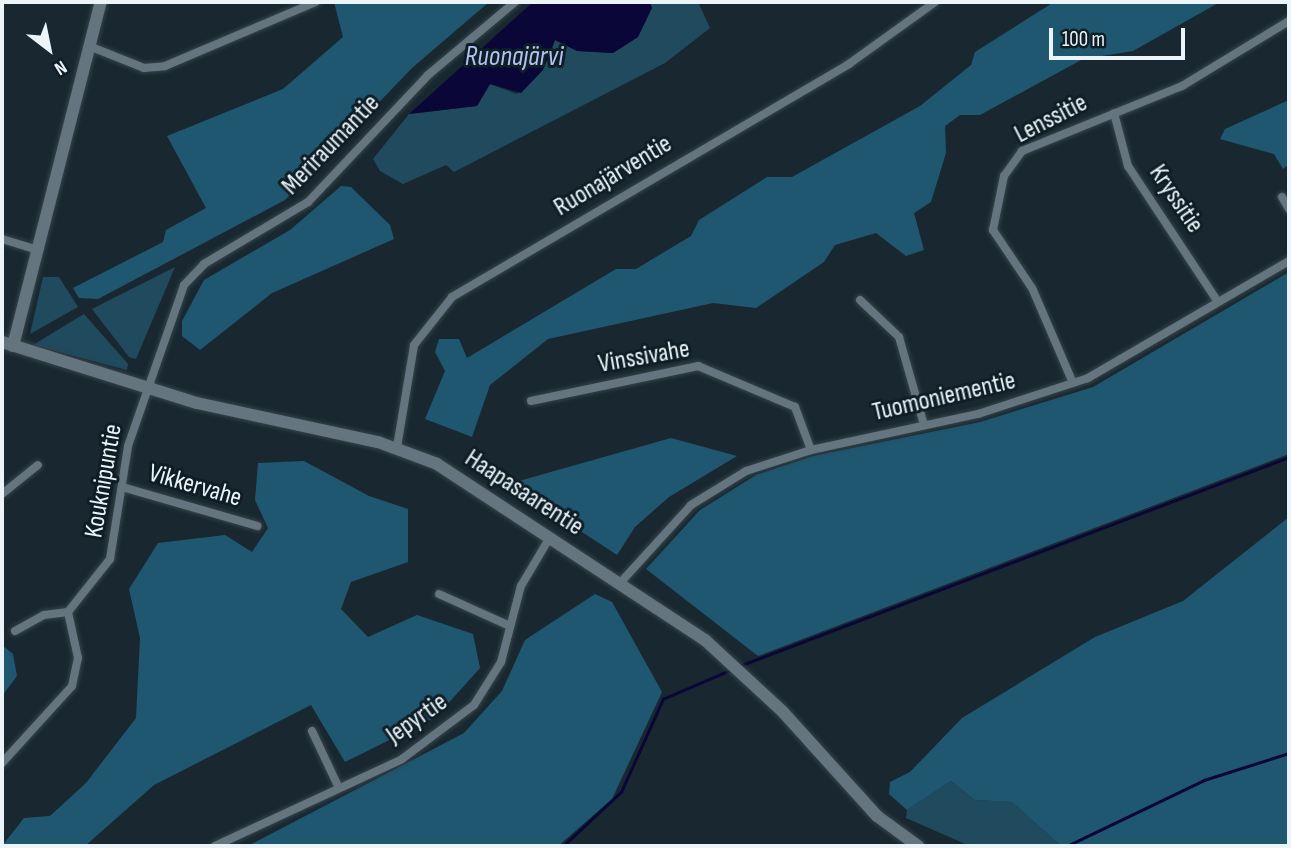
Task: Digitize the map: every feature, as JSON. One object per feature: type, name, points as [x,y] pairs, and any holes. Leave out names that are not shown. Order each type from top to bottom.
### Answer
[{"type":"main road","points":[[7,344],[40,250],[94,48],[101,2]]},
{"type":"main road","name":"Haapasaarentie","points":[[7,344],[197,403],[397,447],[437,464],[621,582],[736,668],[877,816],[918,846]]},
{"type":"street","points":[[94,48],[144,68],[165,66],[316,2]]},
{"type":"street","name":"Meriraumantie","points":[[146,385],[176,299],[193,274],[308,202],[428,75],[515,2]]},
{"type":"street","name":"Ruonajärventie","points":[[397,447],[414,345],[452,297],[849,64],[935,2]]},
{"type":"street","name":"Lenssitie","points":[[1073,383],[1032,288],[993,230],[995,201],[1022,151],[1182,86],[1289,21]]},
{"type":"street","name":"Kryssitie","points":[[1114,113],[1128,166],[1219,302]]},
{"type":"street","points":[[1282,197],[1289,209]]},
{"type":"street","points":[[2,239],[40,250]]},
{"type":"street","name":"Tuomoniementie","points":[[621,582],[663,531],[718,486],[811,450],[923,425],[1073,383],[1289,261]]},
{"type":"street","points":[[860,300],[899,337],[923,425]]},
{"type":"street","name":"Vinssivahe","points":[[531,401],[698,366],[795,407],[811,450]]},
{"type":"street","name":"Kouknipuntie","points":[[68,612],[110,559],[122,487],[146,385]]},
{"type":"street","points":[[2,494],[38,465]]},
{"type":"street","name":"Vikkervahe","points":[[122,487],[257,526]]},
{"type":"street","name":"Jepyrtie","points":[[215,846],[338,786],[402,759],[460,718],[491,682],[522,586],[550,537]]},
{"type":"street","points":[[439,594],[510,626]]},
{"type":"street","points":[[2,763],[72,686],[78,658],[68,612],[44,615],[15,631]]},
{"type":"street","points":[[312,732],[338,786]]},
{"type":"shaded area","points":[[334,2],[489,2],[412,68],[285,200],[98,299],[79,298],[73,288],[163,242],[166,230],[206,208],[167,136],[283,89],[343,37]]},
{"type":"shaded area","points":[[650,2],[698,2],[710,28],[665,63],[454,172],[446,165],[403,184],[380,171],[373,159],[409,114],[477,106],[490,84],[517,94],[549,58],[555,40],[578,51],[613,53],[638,37]]},
{"type":"shaded area","points":[[1054,2],[1220,2],[1133,51],[1083,59],[980,115],[960,115],[945,126],[946,153],[931,202],[914,213],[924,250],[906,256],[876,233],[835,245],[824,262],[756,308],[713,303],[548,339],[490,385],[472,437],[425,419],[445,371],[435,352],[439,339],[459,339],[467,358],[616,269],[636,269],[691,236],[699,220],[767,177],[792,177],[920,106],[971,65],[975,52]]},
{"type":"shaded area","points":[[1289,100],[1289,164],[1283,169],[1274,154],[1220,139],[1225,129]]},
{"type":"shaded area","points":[[341,186],[351,187],[390,225],[394,239],[272,293],[200,350],[182,336],[182,321],[204,280],[290,230]]},
{"type":"shaded area","points":[[175,267],[136,359],[129,357],[92,309]]},
{"type":"shaded area","points":[[1289,272],[1289,454],[758,656],[646,569],[700,510],[756,475],[813,456],[980,422],[1093,387]]},
{"type":"shaded area","points":[[43,277],[59,277],[78,307],[30,334]]},
{"type":"shaded area","points":[[84,314],[128,364],[127,370],[33,345]]},
{"type":"shaded area","points":[[671,438],[737,456],[669,497],[635,527],[617,555],[547,509],[519,481]]},
{"type":"shaded area","points":[[304,461],[369,496],[408,509],[408,562],[351,582],[341,609],[368,637],[417,615],[473,634],[480,668],[436,717],[345,762],[311,705],[154,785],[85,846],[2,846],[24,818],[50,816],[86,783],[136,718],[140,638],[129,589],[158,543],[225,535],[252,552],[268,528],[255,500],[258,463]]},
{"type":"shaded area","points":[[1289,517],[1289,846],[1061,846],[1012,802],[975,800],[951,781],[907,810],[889,794],[890,782],[910,772],[962,718],[1095,637],[1183,601]]},
{"type":"shaded area","points":[[595,594],[612,602],[662,692],[612,799],[558,846],[248,846],[464,733],[502,691],[525,640]]},
{"type":"shaded area","points":[[2,645],[13,654],[17,676],[2,696]]},
{"type":"shaded area","points":[[951,781],[975,800],[1012,802],[1061,846],[970,846],[906,818],[907,810]]},
{"type":"water","name":"Ruonajärvi","points":[[533,2],[650,2],[652,8],[638,37],[613,53],[577,51],[555,40],[543,70],[521,93],[490,84],[477,106],[409,114]]},
{"type":"waterway","points":[[739,666],[1289,457]]},
{"type":"waterway","points":[[563,846],[621,792],[663,699],[730,670]]},
{"type":"waterway","points":[[1067,846],[1204,780],[1289,753]]}]
